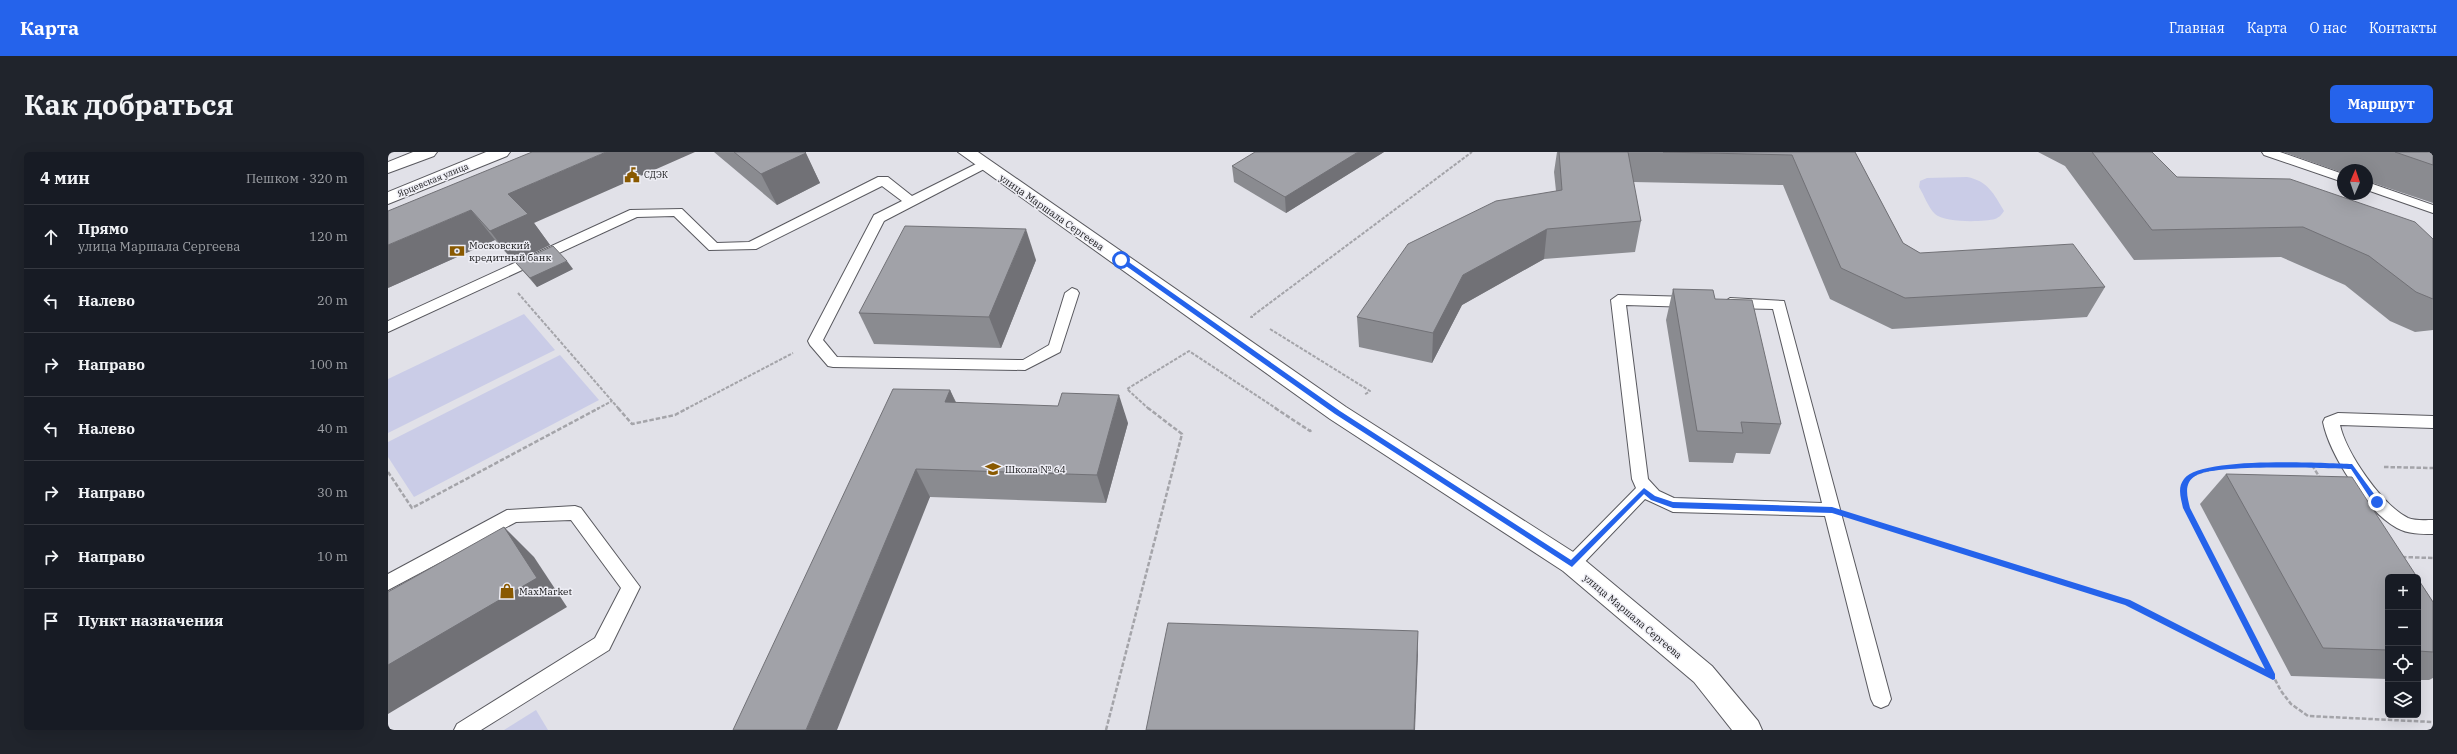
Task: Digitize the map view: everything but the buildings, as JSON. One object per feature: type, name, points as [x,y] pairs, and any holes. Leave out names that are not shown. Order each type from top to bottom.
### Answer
[{"type":"street","points":[[388,168],[428,152]]},
{"type":"street","name":"Ярцевская улица","points":[[388,198],[501,152]]},
{"type":"street","name":"улица Маршала Сергеева","points":[[976,158],[1338,413],[1572,564],[1703,674],[1749,730]]},
{"type":"lane","points":[[2268,152],[2337,176]]},
{"type":"lane","points":[[976,158],[911,202],[879,218],[815,341],[833,362],[1025,365],[1055,348],[1072,293]]},
{"type":"lane","points":[[388,326],[635,213],[677,212],[714,247],[751,246],[883,180],[911,202]]},
{"type":"lane","points":[[2373,188],[2433,209]]},
{"type":"lane","points":[[1832,510],[1673,505],[1653,498],[1644,490],[1640,479],[1618,300],[1779,304],[1832,510],[1880,699]]},
{"type":"lane","points":[[2433,422],[2338,419],[2330,422],[2331,430],[2352,466],[2377,502],[2390,515],[2404,524],[2433,527]]},
{"type":"lane","points":[[1572,564],[1644,490]]},
{"type":"lane","points":[[388,584],[513,515],[575,513],[631,587],[602,644],[464,730]]},
{"type":"path","points":[[1258,321],[1251,317],[1472,152]]},
{"type":"path","points":[[525,300],[632,424],[675,415],[815,341]]},
{"type":"path","points":[[1264,325],[1370,391],[1363,396]]},
{"type":"path","points":[[1106,730],[1182,434],[1136,399],[1127,389],[1189,351],[1310,431]]},
{"type":"path","points":[[388,472],[412,508],[612,401]]},
{"type":"path","points":[[2312,465],[2324,484]]},
{"type":"path","points":[[2433,468],[2312,465],[2218,467],[2195,473],[2187,480],[2183,490],[2186,508],[2273,677],[2291,704],[2308,716],[2433,722]]},
{"type":"path","points":[[1832,510],[2127,603],[2273,677]]},
{"type":"path","points":[[2397,557],[2433,558]]},
{"type":"shaded area","points":[[1967,177],[1980,182],[1990,189],[2004,211],[2000,216],[1990,220],[1974,221],[1955,220],[1940,217],[1930,208],[1919,187],[1920,181],[1927,178]]},
{"type":"shaded area","points":[[524,314],[555,350],[388,433],[388,379]]},
{"type":"shaded area","points":[[560,355],[599,400],[414,497],[388,457],[388,442]]},
{"type":"shaded area","points":[[536,710],[548,730],[504,730]]},
{"type":"place","name":"СДЭК","points":[[632,175]]},
{"type":"place","name":"Московский кредитный банк","points":[[457,251]]},
{"type":"place","name":"Школа № 64","points":[[993,469]]},
{"type":"place","name":"MaxMarket","points":[[507,591]]},
{"type":"route","points":[[1121,260],[1338,413],[1572,564],[1644,490],[1653,498],[1673,505],[1832,510],[2127,603],[2273,677],[2186,508],[2183,490],[2187,480],[2195,473],[2218,467],[2312,465],[2352,466],[2377,502]]}]
